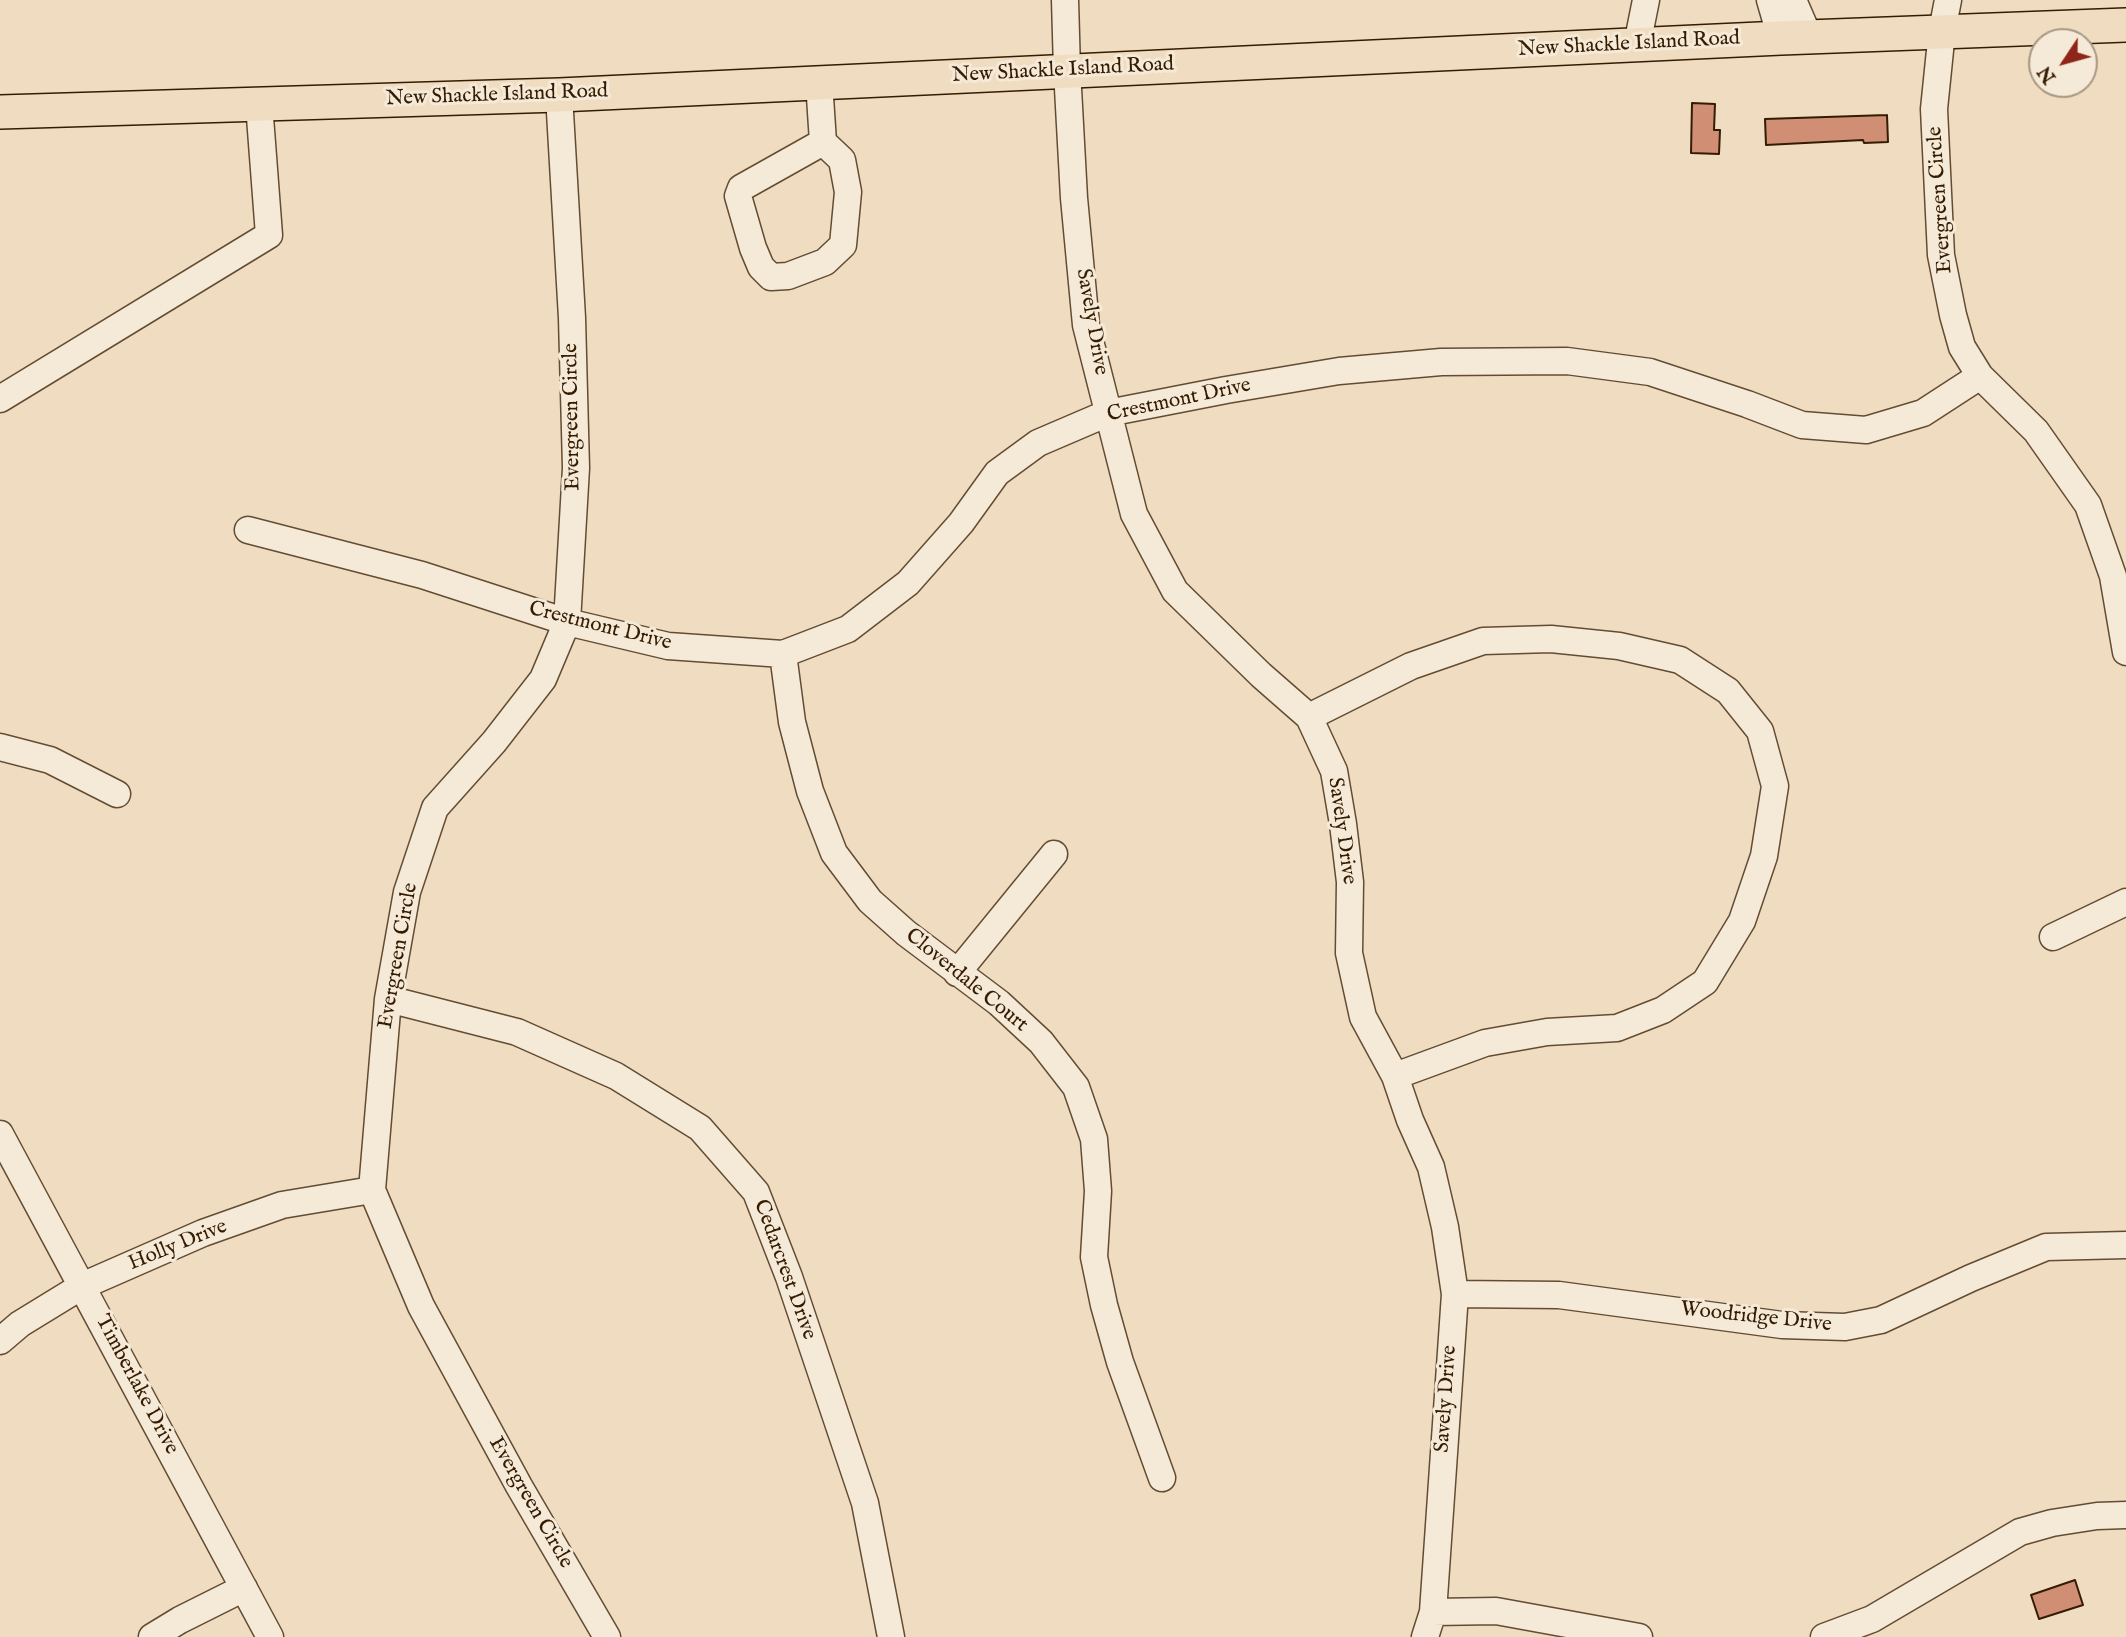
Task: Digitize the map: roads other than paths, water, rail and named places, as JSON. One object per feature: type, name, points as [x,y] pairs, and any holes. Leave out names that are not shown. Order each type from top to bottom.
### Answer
[{"type":"main road","name":"New Shackle Island Road","points":[[0,112],[559,95],[1795,38],[1945,16],[2126,25]]},
{"type":"street","name":"Savely Drive","points":[[1065,0],[1066,70],[1074,198],[1086,325],[1134,514],[1175,591],[1261,675],[1309,717],[1334,772],[1350,882],[1349,953],[1363,1017],[1395,1076],[1410,1120],[1431,1167],[1446,1227],[1455,1294],[1429,1625]]},
{"type":"street","points":[[1637,45],[1646,0]]},
{"type":"street","points":[[1770,0],[1795,38]]},
{"type":"street","points":[[1793,0],[1795,38]]},
{"type":"street","name":"Evergreen Circle","points":[[1945,16],[1934,109],[1941,255],[1962,347],[1980,376],[2036,431],[2088,505],[2113,576],[2126,652]]},
{"type":"street","points":[[819,82],[823,142],[842,160],[848,192],[843,245],[825,262],[788,276],[771,277],[761,267],[752,248],[738,196],[741,188],[823,142]]},
{"type":"street","name":"Evergreen Circle","points":[[559,95],[572,318],[576,468],[567,622],[543,679],[494,743],[435,808],[407,892],[388,999],[372,1189],[421,1306],[519,1486],[607,1637]]},
{"type":"street","points":[[0,399],[269,235],[259,104]]},
{"type":"street","name":"Crestmont Drive","points":[[248,530],[422,575],[567,622],[668,646],[783,654],[848,629],[908,583],[961,523],[997,473],[1038,443],[1108,413],[1339,371],[1441,362],[1567,361],[1650,372],[1802,425],[1866,430],[1923,413],[1980,376]]},
{"type":"street","points":[[0,387],[0,399]]},
{"type":"street","points":[[1309,717],[1411,666],[1483,642],[1551,639],[1619,646],[1680,660],[1728,691],[1760,731],[1775,786],[1763,856],[1742,921],[1705,982],[1663,1010],[1617,1028],[1546,1032],[1485,1043],[1395,1076]]},
{"type":"street","name":"Cloverdale Court","points":[[783,654],[792,722],[810,791],[834,853],[870,901],[906,933],[999,1003],[1041,1042],[1076,1087],[1094,1139],[1098,1191],[1094,1257],[1120,1362],[1162,1478]]},
{"type":"street","points":[[0,747],[50,760],[117,794]]},
{"type":"street","points":[[957,973],[1054,854]]},
{"type":"street","points":[[2053,937],[2126,902]]},
{"type":"street","name":"Cedarcrest Drive","points":[[388,999],[517,1031],[616,1076],[700,1128],[756,1192],[789,1277],[866,1503],[891,1637]]},
{"type":"street","name":"Timberlake Drive","points":[[0,1134],[270,1637]]},
{"type":"street","name":"Holly Drive","points":[[0,1341],[20,1324],[82,1286],[204,1233],[282,1206],[372,1189]]},
{"type":"street","name":"Woodridge Drive","points":[[1455,1294],[1559,1295],[1782,1325],[1845,1327],[1881,1320],[2046,1247],[2126,1245]]},
{"type":"street","points":[[1824,1637],[1872,1619],[2020,1532],[2097,1516],[2126,1515]]},
{"type":"street","points":[[152,1637],[244,1588]]},
{"type":"street","points":[[1429,1625],[1496,1611],[1639,1637]]}]
